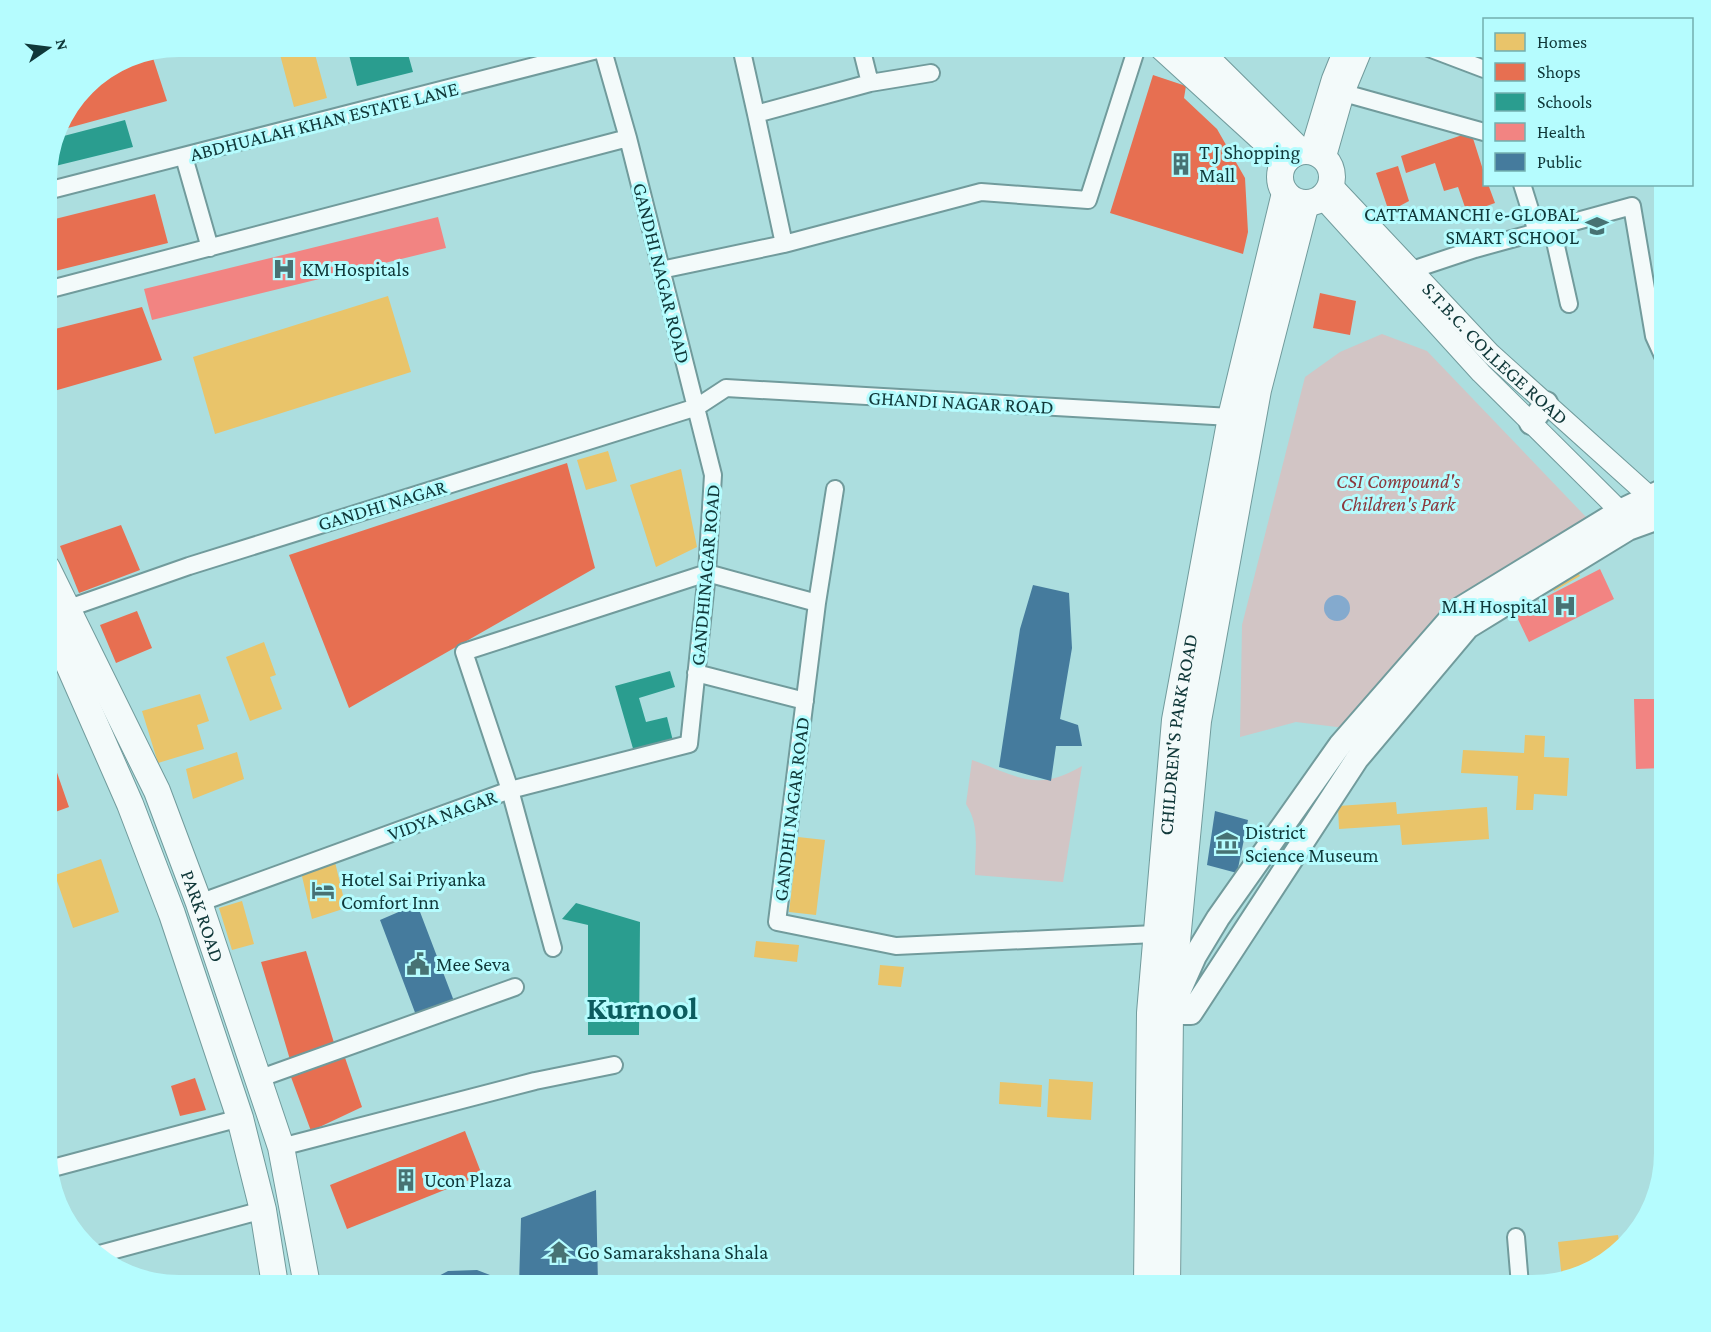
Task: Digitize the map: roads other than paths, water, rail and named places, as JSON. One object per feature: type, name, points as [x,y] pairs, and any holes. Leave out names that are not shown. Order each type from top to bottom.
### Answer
[{"type":"main road","name":"S.T.B.C. COLLEGE ROAD","points":[[1174,57],[1308,175]]},
{"type":"main road","name":"S.T.B.C. COLLEGE ROAD","points":[[1206,57],[1308,175]]},
{"type":"main road","name":"CHILDREN'S PARK ROAD","points":[[1167,1275],[1160,1013],[1155,934],[1175,720],[1231,417],[1308,175]]},
{"type":"main road","name":"CHILDREN'S PARK ROAD","points":[[1147,1275],[1160,1013],[1198,721],[1258,390],[1308,175]]},
{"type":"main road","points":[[1531,423],[1546,403]]},
{"type":"main road","points":[[1160,1013],[1218,918],[1340,745],[1458,610],[1624,520],[1654,495]]},
{"type":"main road","points":[[1624,520],[1654,518]]},
{"type":"main road","name":"PARK ROAD","points":[[58,611],[157,791],[199,903],[281,1147],[305,1275]]},
{"type":"main road","name":"PARK ROAD","points":[[58,611],[172,914],[240,1118],[263,1210],[273,1275]]},
{"type":"main road","points":[[172,914],[199,903]]},
{"type":"street","name":"ABDHUALAH KHAN ESTATE LANE","points":[[57,188],[184,157],[567,57]]},
{"type":"street","name":"GANDHI NAGAR ROAD","points":[[605,57],[628,138],[697,407]]},
{"type":"street","points":[[743,57],[784,244]]},
{"type":"street","points":[[864,57],[870,83]]},
{"type":"street","points":[[661,270],[784,244],[981,192],[1088,200],[1134,57]]},
{"type":"street","points":[[1308,175],[1332,79],[1341,57]]},
{"type":"street","points":[[1308,175],[1359,57]]},
{"type":"street","points":[[1454,57],[1483,68]]},
{"type":"street","points":[[756,114],[870,83],[932,73]]},
{"type":"street","points":[[1344,93],[1483,131]]},
{"type":"street","points":[[57,287],[628,138]]},
{"type":"street","points":[[184,157],[210,248]]},
{"type":"street","points":[[1308,175],[1481,373],[1624,520]]},
{"type":"street","name":"S.T.B.C. COLLEGE ROAD","points":[[1308,175],[1412,270],[1491,354],[1546,403],[1654,491]]},
{"type":"street","points":[[1523,186],[1544,230],[1569,304]]},
{"type":"street","points":[[1412,270],[1475,249],[1632,206],[1654,336]]},
{"type":"street","name":"GHANDI NAGAR ROAD","points":[[697,407],[726,388],[1231,417]]},
{"type":"street","name":"GANDHINAGAR ROAD","points":[[689,744],[707,573],[713,475],[697,407]]},
{"type":"street","name":"GANDHI NAGAR","points":[[58,611],[189,566],[697,407]]},
{"type":"street","name":"GANDHI NAGAR ROAD","points":[[835,489],[817,603],[777,922],[897,946],[1155,934]]},
{"type":"street","points":[[553,948],[510,790],[464,652],[707,573],[817,603]]},
{"type":"street","points":[[696,673],[805,701]]},
{"type":"street","name":"VIDYA NAGAR","points":[[199,903],[510,790],[689,744]]},
{"type":"street","points":[[258,1079],[515,987]]},
{"type":"street","points":[[281,1147],[535,1081],[614,1065]]},
{"type":"street","points":[[58,1167],[240,1118]]},
{"type":"street","points":[[108,1252],[263,1210]]},
{"type":"street","points":[[1516,1237],[1519,1275]]},
{"type":"water","points":[[1337,595],[1346,599],[1350,608],[1346,617],[1337,621],[1328,617],[1324,608],[1328,599]]},
{"type":"place","name":"T J Shopping Mall","points":[[1181,164]]},
{"type":"place","name":"CATTAMANCHI e-GLOBAL SMART SCHOOL","points":[[1597,226]]},
{"type":"place","name":"KM Hospitals","points":[[284,269]]},
{"type":"place","name":"M.H Hospital","points":[[1565,606]]},
{"type":"place","name":"District Science Museum","points":[[1227,843]]},
{"type":"place","name":"Hotel Sai Priyanka Comfort Inn","points":[[323,890]]},
{"type":"place","name":"Mee Seva","points":[[418,964]]},
{"type":"place","name":"Ucon Plaza","points":[[406,1180]]},
{"type":"place","name":"Go Samarakshana Shala","points":[[559,1252]]},
{"type":"district","name":"Kurnool","points":[[642,1008]]},
{"type":"park label","name":"CSI Compound's Children's Park","points":[[1398,492]]}]
